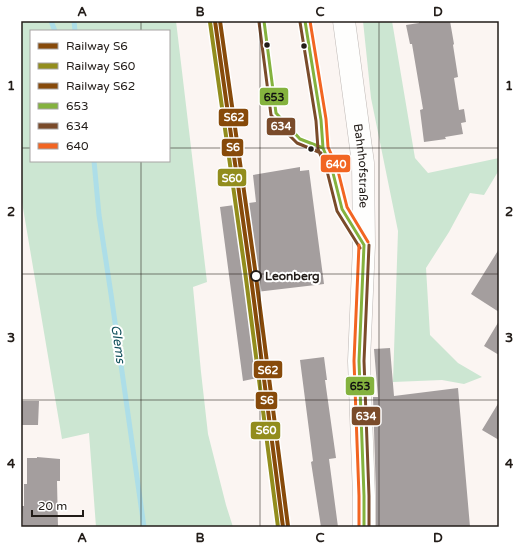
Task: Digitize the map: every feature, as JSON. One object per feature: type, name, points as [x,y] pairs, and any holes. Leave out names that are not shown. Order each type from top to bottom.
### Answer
[{"type":"street","name":"Bahnhofstraße","points":[[344,21],[363,163],[364,245],[359,361],[364,527]]},
{"type":"green space","points":[[21,21],[176,21],[207,282],[193,287],[201,372],[208,434],[233,527],[96,527],[89,433],[62,439],[21,196]]},
{"type":"green space","points":[[363,21],[392,21],[415,158],[428,173],[499,158],[499,170],[484,195],[470,193],[449,232],[426,268],[430,335],[458,363],[482,377],[464,384],[442,380],[393,382],[398,231],[371,98]]},
{"type":"building","points":[[419,21],[450,21],[458,77],[454,78],[459,110],[464,109],[466,122],[461,123],[463,134],[445,137],[446,139],[424,142],[420,110],[423,109],[412,44],[410,44],[406,25],[419,23]]},
{"type":"building","points":[[300,167],[300,171],[309,170],[324,284],[247,293],[257,378],[243,381],[220,207],[256,202],[253,175]]},
{"type":"building","points":[[499,249],[499,312],[471,294]]},
{"type":"building","points":[[499,321],[499,355],[484,346]]},
{"type":"building","points":[[390,348],[394,396],[458,388],[470,527],[376,527],[373,397],[378,397],[374,349]]},
{"type":"building","points":[[324,357],[327,380],[325,380],[336,458],[329,459],[338,527],[321,527],[311,462],[313,461],[300,360]]},
{"type":"building","points":[[21,401],[39,401],[38,425],[21,425]]},
{"type":"building","points":[[499,402],[499,440],[482,430]]},
{"type":"building","points":[[37,457],[60,459],[60,481],[57,481],[58,527],[23,527],[22,506],[24,506],[24,484],[27,484],[27,458]]},
{"type":"waterway","points":[[51,21],[55,30]]},
{"type":"waterway","name":"Glems","points":[[74,21],[75,30]]},
{"type":"waterway","name":"Glems","points":[[94,162],[99,215],[144,527]]},
{"type":"rail line","name":"S6","points":[[215,21],[250,270],[283,527]]},
{"type":"rail line","name":"S62","points":[[220,21],[255,269],[288,526]]},
{"type":"rail line","name":"S60","points":[[210,22],[245,271],[278,527]]},
{"type":"transit line","name":"653","points":[[264,21],[276,113],[300,139],[323,148]]},
{"type":"transit line","name":"653","points":[[305,21],[321,120],[323,148],[332,169],[342,209],[364,245]]},
{"type":"transit line","name":"640","points":[[310,21],[326,119],[328,147],[337,167],[347,207],[368,242]]},
{"type":"transit line","name":"634","points":[[259,22],[271,115],[297,143],[321,153]]},
{"type":"transit line","name":"634","points":[[300,22],[316,121],[318,149],[327,171],[337,211],[360,248]]},
{"type":"transit line","name":"640","points":[[359,245],[354,361],[359,527]]},
{"type":"transit line","name":"653","points":[[364,245],[359,361],[364,527]]},
{"type":"transit line","name":"634","points":[[369,245],[364,361],[369,527]]},
{"type":"place","name":"Leonberg","points":[[256,276]]}]
